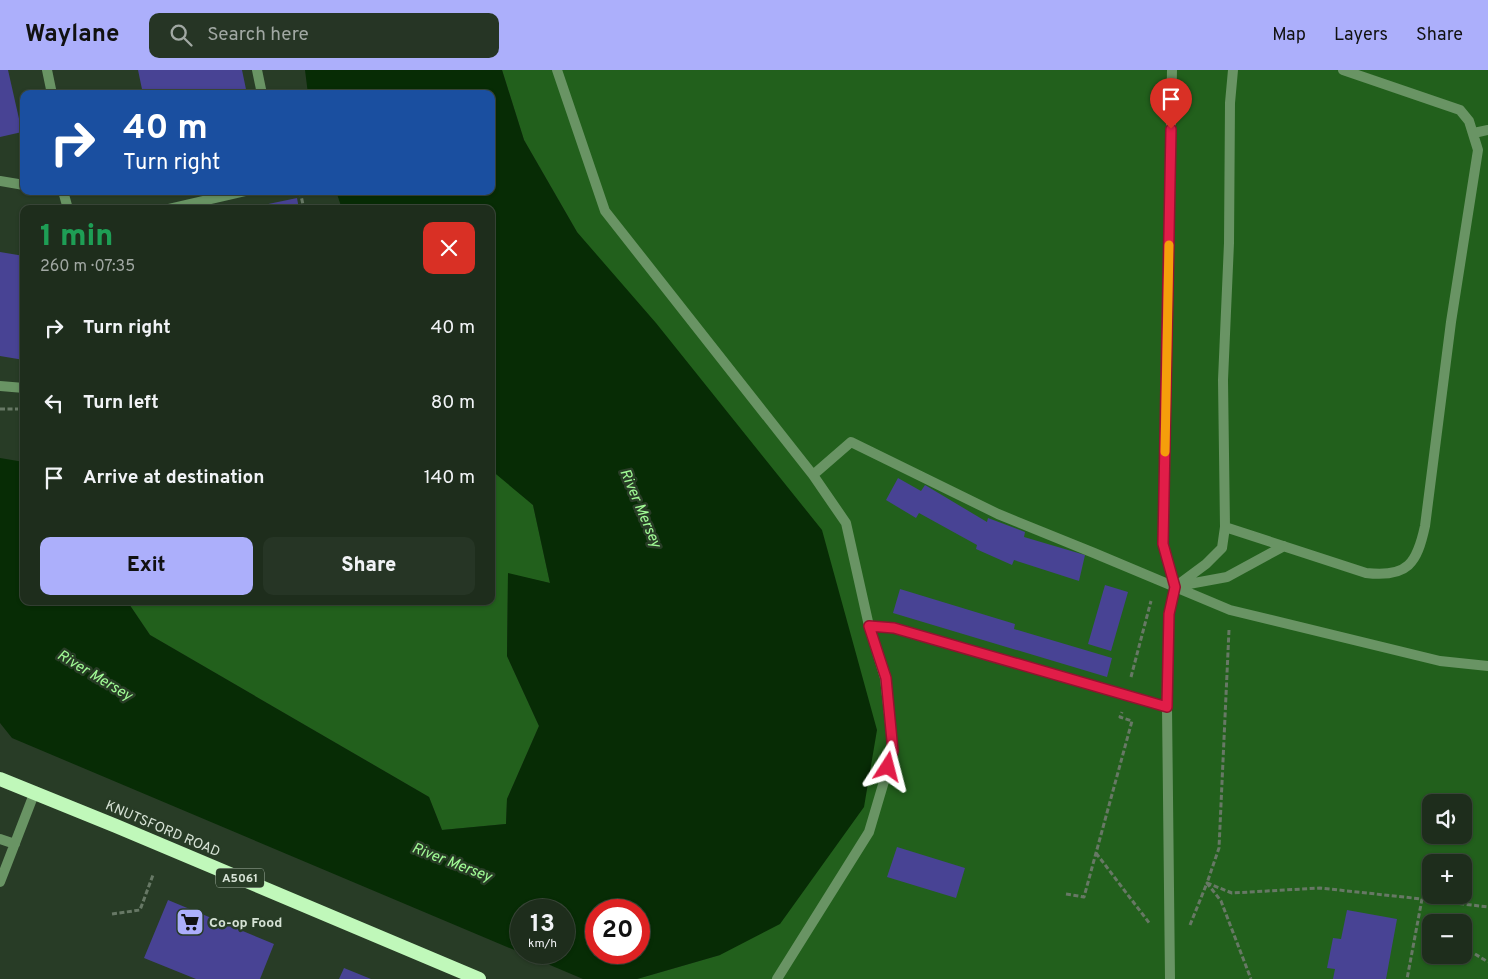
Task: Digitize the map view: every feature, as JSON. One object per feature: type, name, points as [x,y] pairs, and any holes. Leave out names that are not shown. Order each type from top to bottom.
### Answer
[{"type":"highway","name":"KNUTSFORD ROAD","points":[[0,779],[125,829],[479,979]]},
{"type":"street","points":[[47,70],[51,90]]},
{"type":"street","points":[[257,70],[261,90]]},
{"type":"street","points":[[557,70],[605,210],[813,475],[846,523],[869,626],[886,678],[893,751],[869,832],[776,979]]},
{"type":"street","points":[[1170,979],[1167,707],[1169,614],[1175,587],[1163,544],[1172,70]]},
{"type":"street","points":[[1175,587],[1206,564],[1222,548],[1224,527],[1223,380],[1229,242],[1230,103],[1233,70]]},
{"type":"street","points":[[1224,527],[1366,574],[1384,576],[1397,573],[1409,566],[1418,551],[1425,526],[1451,322],[1478,150],[1469,121],[1460,110],[1343,70]]},
{"type":"street","points":[[1474,133],[1488,130]]},
{"type":"street","points":[[0,181],[20,184]]},
{"type":"street","points":[[185,205],[229,195]]},
{"type":"street","points":[[0,386],[20,388]]},
{"type":"street","points":[[813,475],[851,442],[998,514],[1230,610],[1440,661],[1488,666]]},
{"type":"street","points":[[1175,587],[1227,577],[1284,546]]},
{"type":"street","points":[[869,626],[894,628],[1167,707]]},
{"type":"street","points":[[0,882],[34,794]]},
{"type":"street","points":[[0,838],[14,844]]},
{"type":"path","points":[[0,409],[20,409]]},
{"type":"path","points":[[1066,894],[1084,897],[1132,721],[1120,717],[1150,602],[1175,587]]},
{"type":"path","points":[[1190,925],[1219,848],[1230,610]]},
{"type":"path","points":[[1096,853],[1170,950]]},
{"type":"path","points":[[112,914],[140,910],[154,875]]},
{"type":"path","points":[[1207,883],[1232,893],[1320,888],[1422,899],[1407,979]]},
{"type":"path","points":[[1207,883],[1221,901],[1252,979]]},
{"type":"path","points":[[1463,904],[1488,907]]},
{"type":"path","points":[[1475,954],[1488,962]]},
{"type":"shaded area","points":[[502,70],[1488,70],[1488,979],[637,979],[720,955],[577,232],[524,140]]},
{"type":"shaded area","points":[[495,472],[533,505],[550,583],[508,574],[507,656],[539,726],[507,799],[506,824],[442,830],[429,797],[150,635],[130,605],[495,605]]},
{"type":"water","name":"River Mersey","points":[[305,70],[502,70],[524,140],[577,232],[656,323],[822,530],[877,730],[864,807],[780,924],[720,955],[637,979],[583,979],[547,964],[575,964],[575,899],[510,899],[510,948],[12,738],[0,723],[0,458],[20,461],[20,605],[130,605],[150,635],[429,797],[442,830],[506,824],[507,799],[539,726],[507,656],[508,573],[550,583],[533,505],[495,473],[495,205],[341,205],[337,195],[495,195],[495,90],[308,90]]},
{"type":"building","points":[[0,70],[8,70],[20,123],[20,132],[0,137]]},
{"type":"building","points":[[138,70],[242,70],[246,90],[142,90]]},
{"type":"building","points":[[297,198],[298,205],[263,205]]},
{"type":"building","points":[[0,252],[20,255],[20,359],[0,356]]},
{"type":"building","points":[[898,478],[921,491],[925,485],[987,522],[988,518],[1025,532],[1024,537],[1085,555],[1079,581],[1014,560],[1012,565],[976,549],[977,545],[919,513],[916,518],[886,500]]},
{"type":"building","points":[[1105,585],[1128,592],[1111,651],[1088,644]]},
{"type":"building","points":[[900,589],[1015,624],[1014,629],[1112,658],[1107,677],[893,613]]},
{"type":"building","points":[[897,847],[965,868],[956,898],[887,877]]},
{"type":"building","name":"Co-op Food","points":[[168,900],[274,944],[260,979],[196,979],[144,958]]},
{"type":"building","points":[[1347,910],[1397,919],[1386,979],[1333,979],[1335,969],[1327,968],[1333,938],[1341,939]]},
{"type":"building","points":[[344,968],[371,979],[339,979]]},
{"type":"slow traffic","points":[[1165,452],[1169,245]]},
{"type":"place","name":"Co-op Food","points":[[190,922]]},
{"type":"route","points":[[888,767],[893,751],[886,678],[869,626],[894,628],[1167,707],[1169,614],[1175,587],[1163,544],[1171,129]]}]
